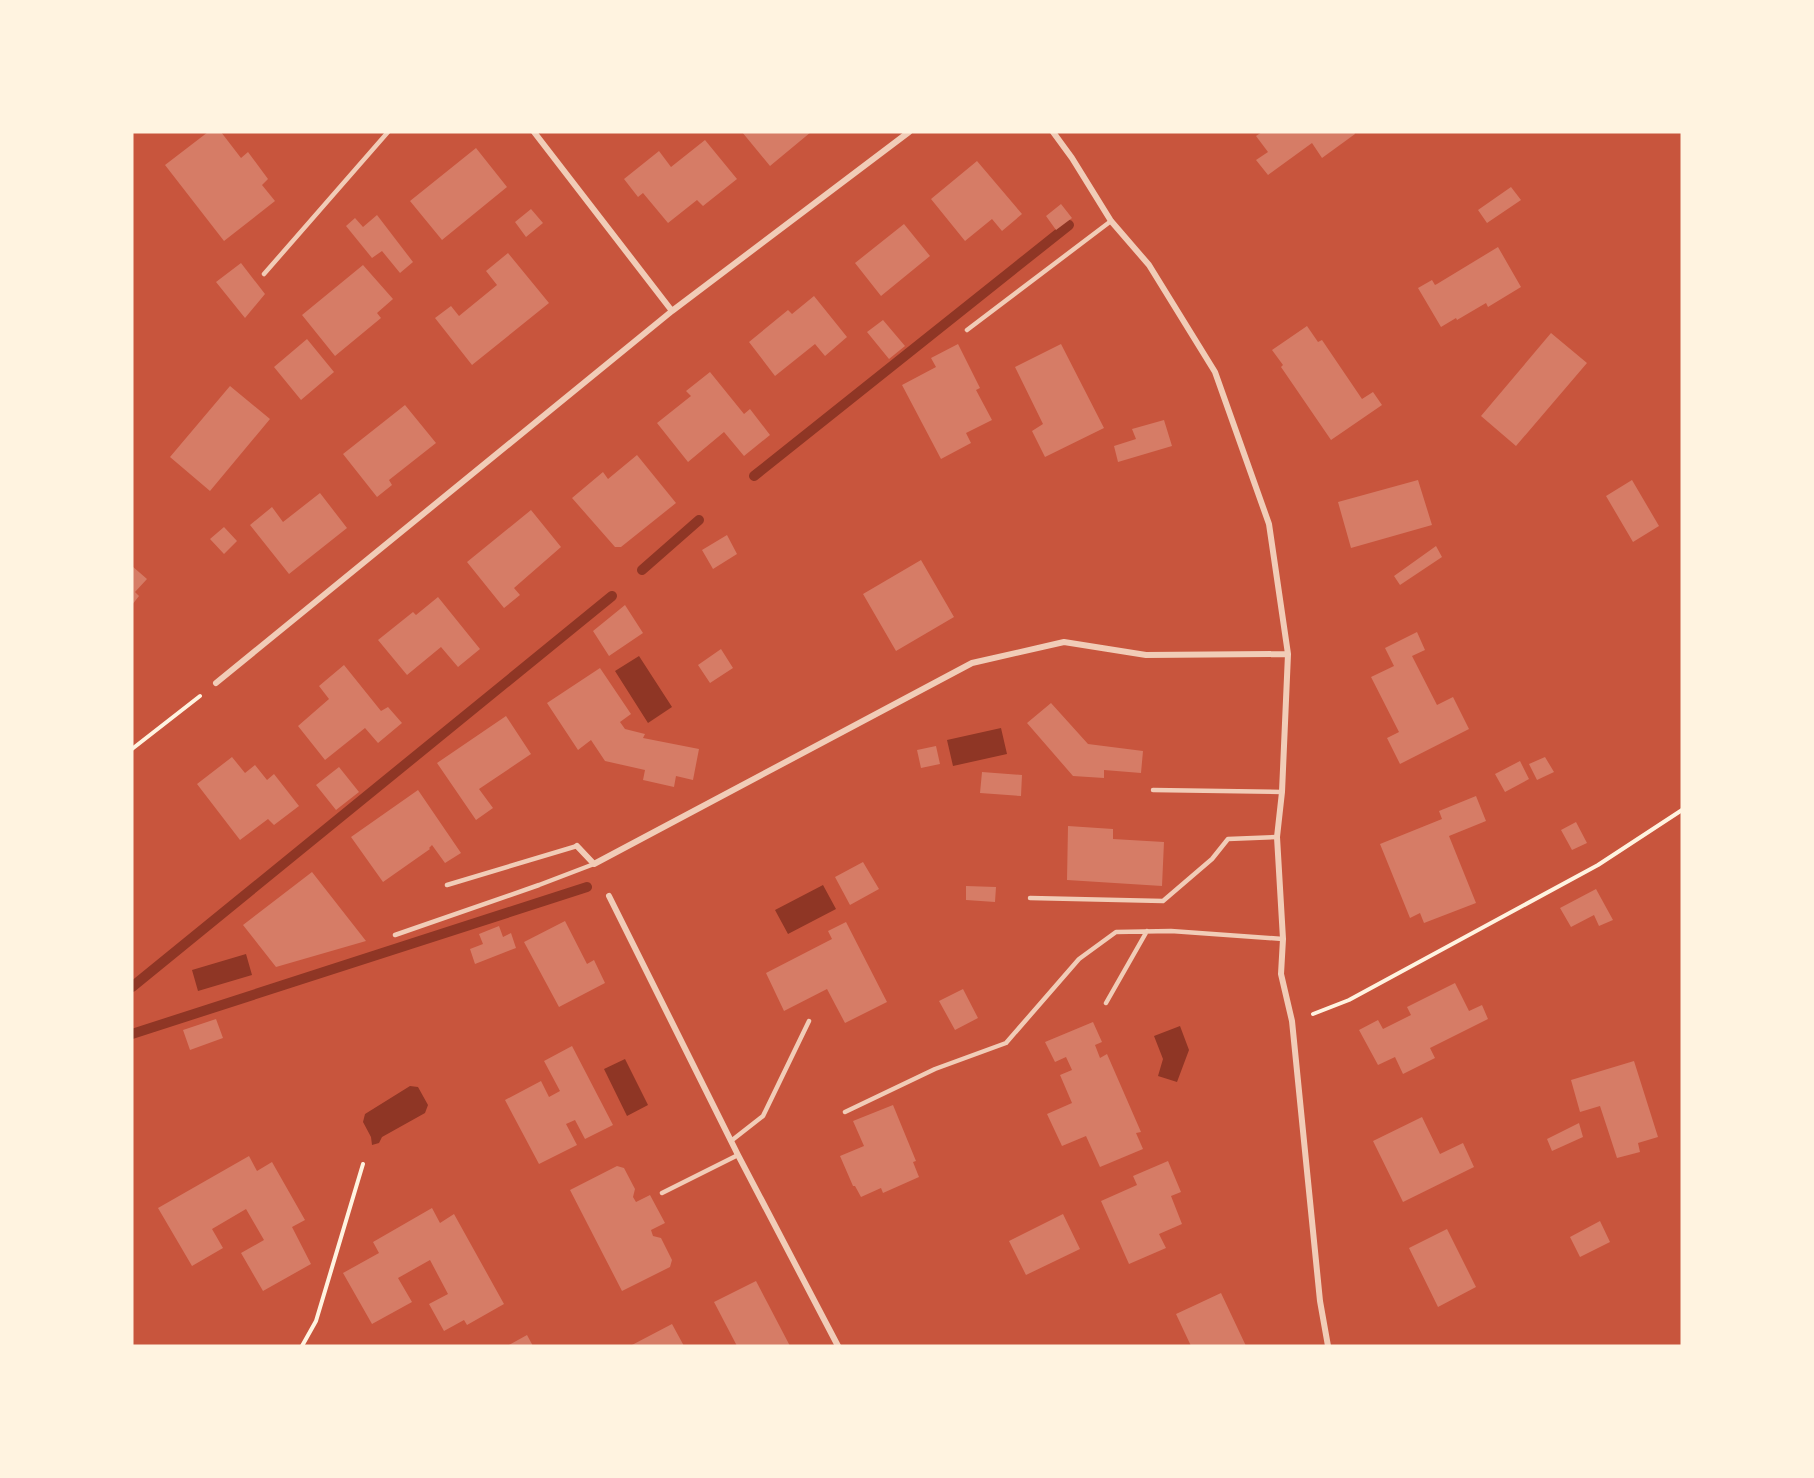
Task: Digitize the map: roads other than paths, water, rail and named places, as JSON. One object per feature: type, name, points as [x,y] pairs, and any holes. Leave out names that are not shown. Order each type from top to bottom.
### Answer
[{"type":"street","points":[[534,132],[672,311]]},
{"type":"street","points":[[216,683],[672,311],[909,132]]},
{"type":"street","points":[[1053,132],[1111,220],[1149,265],[1215,372],[1269,524],[1288,654],[1282,792],[1277,837],[1283,939],[1281,974],[1292,1021],[1320,1301],[1328,1346]]},
{"type":"street","points":[[578,846],[594,864],[972,663],[1064,642],[1146,655],[1288,654]]},
{"type":"street","points":[[609,896],[738,1155],[838,1346]]},
{"type":"lane","points":[[264,274],[388,132]]},
{"type":"lane","points":[[968,330],[1111,220]]},
{"type":"lane","points":[[1153,790],[1282,792]]},
{"type":"lane","points":[[1030,898],[1163,901],[1212,859],[1228,839],[1277,837]]},
{"type":"lane","points":[[447,885],[578,846]]},
{"type":"lane","points":[[395,935],[594,864]]},
{"type":"lane","points":[[1106,1003],[1147,931]]},
{"type":"lane","points":[[845,1112],[935,1069],[1006,1043],[1079,959],[1116,932],[1171,931],[1283,939]]},
{"type":"lane","points":[[731,1141],[763,1116],[809,1021]]},
{"type":"lane","points":[[662,1193],[738,1155]]},
{"type":"waterway","points":[[754,476],[1069,225]]},
{"type":"waterway","points":[[642,570],[699,520]]},
{"type":"waterway","points":[[132,987],[612,596]]},
{"type":"waterway","points":[[132,1034],[587,887]]}]
